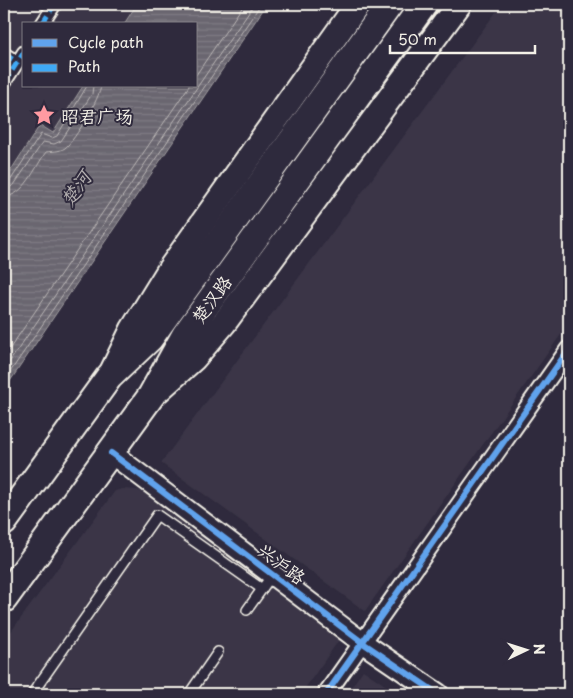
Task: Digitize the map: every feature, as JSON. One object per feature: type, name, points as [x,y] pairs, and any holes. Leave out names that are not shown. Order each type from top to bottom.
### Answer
[{"type":"main road","points":[[109,377],[133,329],[170,269],[358,4]]},
{"type":"main road","name":"楚汉路","points":[[4,522],[109,377],[150,338],[390,4]]},
{"type":"main road","name":"楚汉路","points":[[4,599],[151,396],[185,335],[424,4]]},
{"type":"main road","points":[[151,396],[194,358],[224,323],[458,4]]},
{"type":"street","points":[[43,22],[55,4]]},
{"type":"street","points":[[4,54],[20,57],[4,83]]},
{"type":"street","points":[[326,694],[569,349]]},
{"type":"street","name":"兴沪路","points":[[111,453],[267,582],[363,643],[438,694]]},
{"type":"lane","points":[[32,694],[157,515],[267,582],[247,610]]},
{"type":"lane","points":[[189,694],[218,652]]},
{"type":"shaded area","points":[[4,4],[137,4],[125,22],[22,22],[22,88],[82,88],[53,133],[41,126],[4,181]]},
{"type":"shaded area","points":[[502,4],[569,4],[569,323],[365,611],[161,463]]},
{"type":"shaded area","points":[[123,489],[137,490],[148,494],[341,637],[301,694],[4,694],[4,641],[115,491]]},
{"type":"shaded area","points":[[363,670],[398,694],[347,694]]},
{"type":"water","name":"楚河","points":[[137,4],[267,4],[4,390],[4,181],[40,125],[53,133],[82,88],[198,88],[198,22],[125,22]]},
{"type":"marked path","points":[[43,22],[55,4]]},
{"type":"marked path","points":[[4,54],[17,62]]},
{"type":"marked path","points":[[4,83],[22,55]]},
{"type":"cycle path","points":[[326,694],[569,349]]},
{"type":"cycle path","points":[[111,453],[363,643],[438,694]]},
{"type":"place","name":"昭君广场","points":[[44,115]]}]
